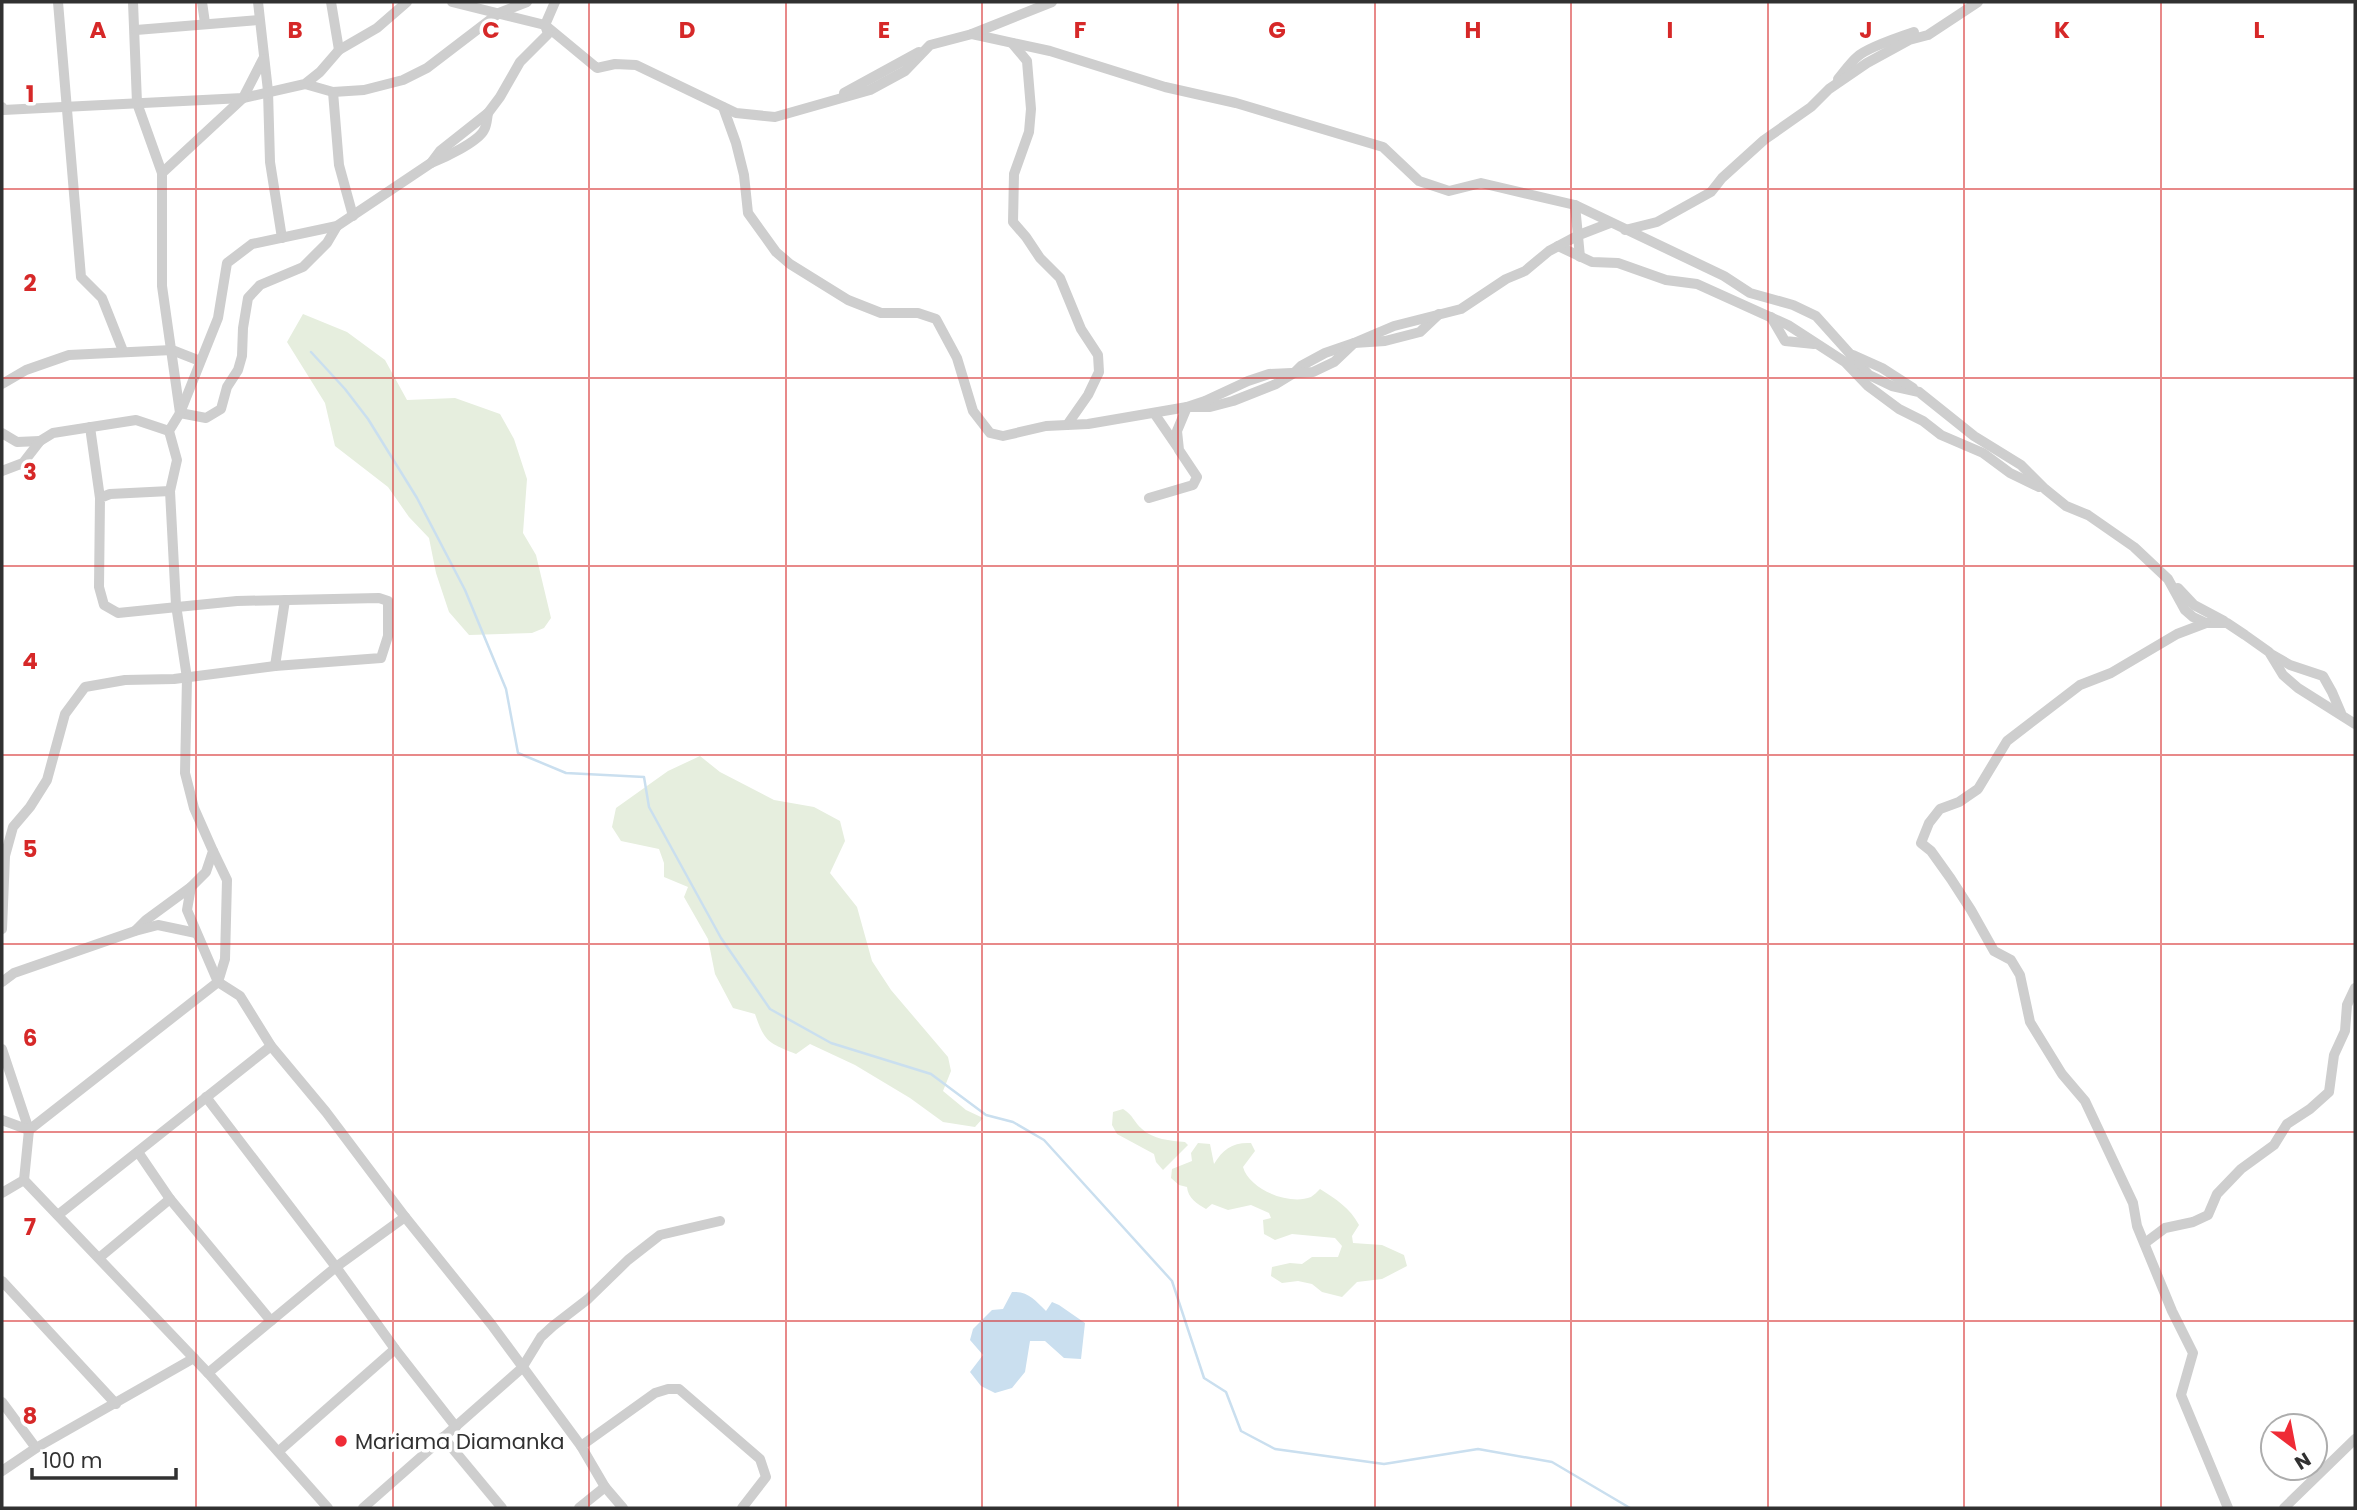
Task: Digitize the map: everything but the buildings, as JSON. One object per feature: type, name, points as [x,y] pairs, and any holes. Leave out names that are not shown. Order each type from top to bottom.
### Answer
[{"type":"street","points":[[58,2],[82,277],[102,298],[123,351]]},
{"type":"street","points":[[133,2],[137,103],[162,173],[162,286],[180,413]]},
{"type":"street","points":[[202,2],[205,23]]},
{"type":"street","points":[[258,2],[268,91],[270,162],[282,238]]},
{"type":"street","points":[[331,2],[339,50]]},
{"type":"street","points":[[305,84],[320,72],[339,50],[377,27],[407,2]]},
{"type":"street","points":[[452,2],[545,25],[597,68],[615,64],[636,65],[736,113],[775,117],[870,90],[905,71],[930,45],[972,34],[1052,2]]},
{"type":"street","points":[[2,107],[3,110],[243,98],[305,84],[333,92],[364,90],[403,80],[427,68],[499,13],[527,2]]},
{"type":"street","points":[[29,1130],[218,982],[225,959],[227,880],[194,808],[185,773],[187,678],[176,605],[170,491],[177,460],[169,431],[180,413],[218,318],[227,263],[252,244],[337,226],[430,163],[440,151],[488,113],[520,62],[548,34],[545,25],[555,2]]},
{"type":"street","points":[[1625,230],[1657,222],[1711,192],[1722,178],[1764,140],[1811,107],[1859,55],[1898,36],[1924,29],[1974,4],[1984,2]]},
{"type":"street","points":[[136,30],[258,20]]},
{"type":"street","points":[[972,34],[1050,51],[1165,87],[1236,103],[1383,147],[1419,181],[1449,191],[1481,183],[1575,205],[1724,276],[1750,293],[1793,305],[1816,316],[1869,376],[1892,386],[1919,392],[1974,436],[2021,465],[2066,506],[2103,524],[2134,547],[2194,605],[2227,623],[2290,665],[2323,676],[2341,713]]},
{"type":"street","points":[[1012,43],[1027,61],[1031,109],[1028,132],[1014,174],[1013,222],[1040,258],[1060,278],[1081,329],[1098,355],[1099,372],[1088,395],[1067,425]]},
{"type":"street","points":[[162,173],[243,98],[263,60]]},
{"type":"street","points":[[333,92],[339,165],[353,216]]},
{"type":"street","points":[[723,107],[741,164],[748,213],[776,252],[800,271],[848,300],[881,313],[918,313],[936,319],[957,358],[973,411],[990,433],[1003,436],[1046,426],[1088,424],[1187,407],[1269,374],[1313,372],[1334,362],[1354,343],[1394,326],[1461,309],[1507,279],[1525,271],[1558,246],[1610,223]]},
{"type":"street","points":[[1575,205],[1580,257]]},
{"type":"street","points":[[180,413],[206,418],[221,409],[227,387],[238,370],[242,356],[248,298],[260,285],[303,267],[327,243],[337,226]]},
{"type":"street","points":[[1558,246],[1592,262],[1618,263],[1667,280],[1697,284],[1771,317],[1785,341],[1815,344],[1845,362],[1868,386],[1899,409],[1923,421],[1941,435],[1983,453],[2010,473],[2045,489]]},
{"type":"street","points":[[2,384],[26,370],[69,355],[172,350],[200,361]]},
{"type":"street","points":[[1179,450],[1177,431],[1187,407]]},
{"type":"street","points":[[1149,498],[1193,485],[1198,477],[1154,412]]},
{"type":"street","points":[[2,471],[23,463],[40,441],[53,433],[136,420],[169,431]]},
{"type":"street","points":[[2,929],[5,856],[13,827],[47,780],[65,714],[85,687],[125,680],[187,678],[275,666],[381,658],[388,636],[388,601],[379,598],[176,605],[118,613],[104,605],[99,587],[100,498],[90,427]]},
{"type":"street","points":[[2,433],[16,442],[40,441]]},
{"type":"street","points":[[100,498],[110,494],[170,491]]},
{"type":"street","points":[[2168,579],[2185,610],[2206,623]]},
{"type":"street","points":[[275,666],[285,600]]},
{"type":"street","points":[[2227,623],[2206,623],[2177,634],[2111,673],[2080,684],[2007,741],[1978,789],[1959,802],[1940,809],[1929,823],[1921,843],[1931,851],[1951,879],[1994,951],[2011,960],[2020,975],[2029,1022],[2062,1073],[2085,1101],[2133,1203],[2137,1226],[2172,1311],[2193,1353],[2180,1395],[2228,1508]]},
{"type":"street","points":[[2269,652],[2283,675],[2298,688],[2355,724]]},
{"type":"street","points":[[135,931],[206,872],[213,851]]},
{"type":"street","points":[[191,887],[187,910],[218,982],[240,996],[271,1046],[326,1112],[405,1217],[477,1306],[581,1446],[605,1487],[623,1508]]},
{"type":"street","points":[[2,982],[14,973],[158,925],[196,933]]},
{"type":"street","points":[[2145,1243],[2165,1228],[2193,1222],[2208,1215],[2217,1194],[2241,1169],[2274,1145],[2287,1124],[2329,1093],[2334,1055],[2346,1031],[2347,1005],[2355,988]]},
{"type":"street","points":[[58,1215],[271,1046]]},
{"type":"street","points":[[2,1049],[29,1130],[24,1180],[208,1373],[328,1508]]},
{"type":"street","points":[[206,1097],[456,1427]]},
{"type":"street","points":[[2,1120],[29,1130]]},
{"type":"street","points":[[138,1152],[170,1199],[271,1321]]},
{"type":"street","points":[[2,1193],[24,1180]]},
{"type":"street","points":[[99,1258],[170,1199]]},
{"type":"street","points":[[208,1373],[336,1267],[405,1217]]},
{"type":"street","points":[[363,1508],[522,1368],[541,1337],[589,1299],[628,1260],[660,1235],[720,1221]]},
{"type":"street","points":[[2,1281],[116,1404]]},
{"type":"street","points":[[279,1451],[395,1349]]},
{"type":"street","points":[[2,1471],[36,1448],[194,1358]]},
{"type":"street","points":[[581,1446],[654,1394],[668,1388],[679,1389],[760,1459],[766,1477],[742,1508]]},
{"type":"street","points":[[2,1402],[36,1448]]},
{"type":"street","points":[[443,1437],[502,1508]]},
{"type":"street","points":[[2284,1508],[2355,1439]]},
{"type":"street","points":[[579,1508],[605,1487]]},
{"type":"green space","points":[[303,314],[347,332],[385,360],[407,400],[455,398],[500,414],[514,439],[527,479],[523,533],[536,555],[551,618],[544,628],[532,633],[469,635],[449,612],[436,573],[429,538],[409,517],[388,487],[335,446],[325,403],[287,342]]},
{"type":"green space","points":[[700,756],[720,772],[774,800],[814,807],[840,821],[845,841],[830,873],[857,907],[872,961],[891,990],[948,1057],[951,1071],[943,1091],[966,1110],[983,1118],[975,1127],[943,1122],[910,1098],[855,1065],[810,1044],[796,1054],[780,1047],[765,1036],[755,1014],[733,1008],[715,974],[708,939],[684,897],[688,887],[664,877],[664,863],[659,849],[621,841],[612,827],[616,808],[668,771]]},
{"type":"green space","points":[[1123,1109],[1151,1135],[1185,1142],[1188,1145],[1163,1170],[1156,1162],[1154,1154],[1117,1134],[1112,1125],[1113,1112]]},
{"type":"green space","points":[[1198,1143],[1210,1144],[1214,1164],[1229,1148],[1251,1143],[1255,1151],[1243,1167],[1261,1189],[1281,1197],[1302,1199],[1311,1197],[1320,1189],[1342,1204],[1359,1225],[1352,1236],[1353,1243],[1382,1245],[1404,1255],[1407,1266],[1382,1279],[1357,1282],[1342,1297],[1322,1292],[1312,1284],[1298,1281],[1282,1283],[1271,1276],[1272,1267],[1290,1263],[1302,1264],[1312,1257],[1338,1257],[1342,1246],[1335,1238],[1292,1234],[1275,1240],[1264,1234],[1263,1220],[1271,1218],[1269,1213],[1251,1205],[1228,1210],[1212,1204],[1206,1209],[1199,1205],[1191,1197],[1187,1187],[1179,1185],[1171,1178],[1172,1169],[1192,1161],[1191,1153]]},
{"type":"water","points":[[1012,1292],[1027,1295],[1046,1311],[1052,1302],[1085,1323],[1081,1359],[1064,1358],[1045,1341],[1030,1341],[1025,1372],[1012,1388],[995,1393],[981,1386],[970,1372],[983,1355],[970,1340],[973,1329],[992,1310],[1003,1309]]},
{"type":"waterway","points":[[311,352],[368,419],[417,498],[465,590],[506,689],[518,753],[566,773],[644,777],[649,807],[721,938],[770,1009],[831,1043],[931,1074],[986,1115],[1013,1122],[1044,1140],[1172,1281],[1204,1378],[1226,1392],[1241,1431],[1275,1449],[1384,1464],[1478,1449],[1552,1462],[1630,1508]]},
{"type":"place","name":"Mariama Diamanka","points":[[341,1441]]}]
